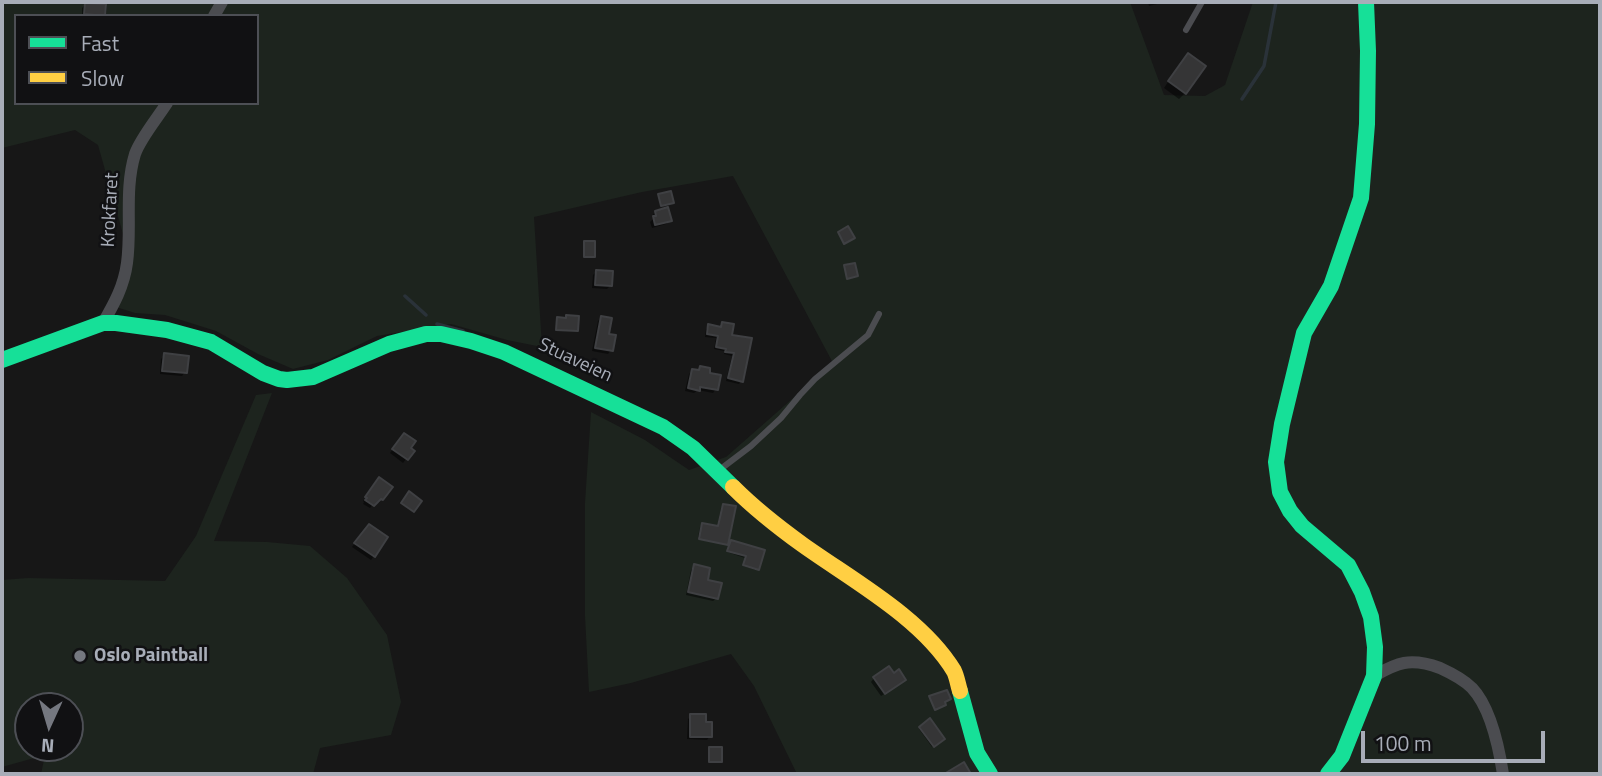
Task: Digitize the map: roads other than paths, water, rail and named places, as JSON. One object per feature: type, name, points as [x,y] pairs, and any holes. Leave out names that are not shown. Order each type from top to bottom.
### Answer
[{"type":"street","points":[[1328,774],[1342,756],[1374,676],[1375,647],[1371,617],[1363,592],[1348,565],[1302,526],[1290,511],[1280,492],[1276,462],[1282,424],[1304,334],[1331,286],[1362,198],[1367,124],[1366,2]]},
{"type":"street","name":"Krokfaret","points":[[103,323],[118,297],[127,264],[129,181],[136,151],[166,105]]},
{"type":"street","name":"Stuaveien","points":[[2,360],[103,323],[167,330],[200,338],[263,373],[287,380],[313,377],[388,344],[411,337],[441,334],[504,352],[656,424],[693,448],[752,506],[908,620],[932,642],[955,673],[977,754],[990,774]]},
{"type":"street","points":[[1374,676],[1405,663],[1428,663],[1451,673],[1472,688],[1492,727],[1503,774]]},
{"type":"lane","points":[[1186,30],[1202,2]]},
{"type":"lane","points":[[717,472],[751,446],[781,418],[815,379],[868,335],[879,314]]},
{"type":"waterway","points":[[1242,99],[1264,66],[1276,2]]},
{"type":"waterway","points":[[405,296],[426,315]]},
{"type":"waterway","points":[[437,324],[463,331]]},
{"type":"place","name":"Oslo Paintball","points":[[80,656]]}]
